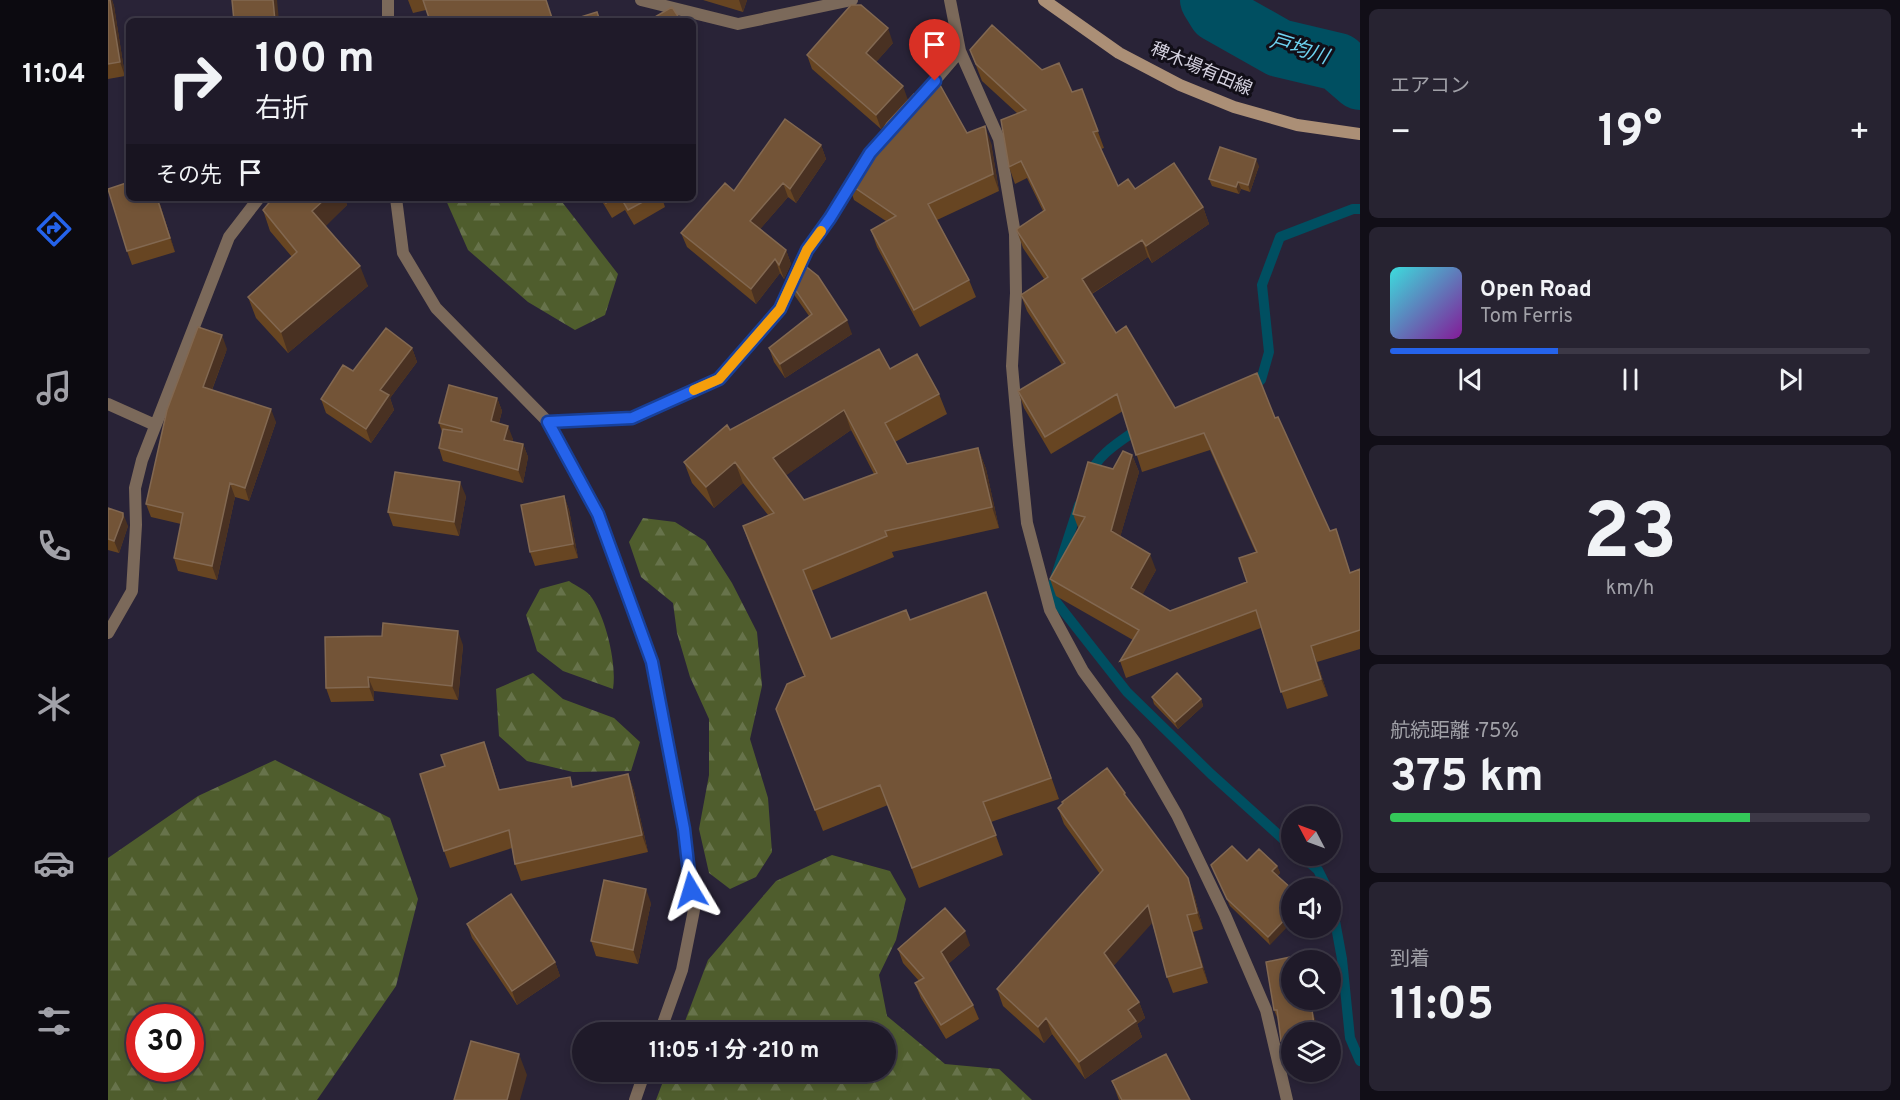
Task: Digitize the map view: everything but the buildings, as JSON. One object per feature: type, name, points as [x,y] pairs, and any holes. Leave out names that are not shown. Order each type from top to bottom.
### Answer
[{"type":"main road","name":"稗木場有田線","points":[[1044,0],[1119,53],[1180,85],[1234,107],[1297,125],[1360,134]]},
{"type":"street","points":[[388,0],[388,18]]},
{"type":"street","points":[[641,0],[738,24],[852,0]]},
{"type":"street","points":[[950,0],[960,51],[999,139],[1015,234],[1016,293],[1012,366],[1019,445],[1027,523],[1050,610],[1083,671],[1141,752],[1177,815],[1226,915],[1266,1010],[1287,1100]]},
{"type":"street","points":[[908,112],[960,51]]},
{"type":"street","points":[[548,422],[632,418],[719,379],[780,309],[807,250],[830,218],[864,162]]},
{"type":"street","points":[[108,633],[132,591],[136,525],[135,488],[142,460],[229,237],[257,201]]},
{"type":"street","points":[[396,201],[403,253],[436,308],[548,422],[598,514],[652,662],[684,829],[694,910],[682,970],[664,1022]]},
{"type":"street","points":[[108,404],[155,425]]},
{"type":"street","points":[[635,1100],[641,1082]]},
{"type":"green space","points":[[446,201],[561,201],[618,274],[605,315],[575,330],[528,302],[468,250]]},
{"type":"green space","points":[[643,518],[675,522],[705,541],[732,583],[757,632],[762,686],[750,739],[768,798],[772,852],[756,877],[730,889],[709,873],[699,829],[709,775],[709,719],[690,677],[677,633],[673,603],[641,577],[629,542]]},
{"type":"green space","points":[[569,581],[590,595],[602,618],[612,655],[613,689],[563,671],[537,651],[526,615],[540,589]]},
{"type":"green space","points":[[533,673],[563,699],[614,718],[640,742],[631,771],[573,772],[527,761],[499,736],[496,689]]},
{"type":"green space","points":[[275,760],[390,818],[418,899],[396,986],[317,1100],[108,1100],[108,858],[198,796]]},
{"type":"green space","points":[[832,855],[890,871],[906,899],[896,940],[879,975],[887,1016],[894,1022],[685,1022],[708,960],[776,881]]},
{"type":"green space","points":[[896,1023],[945,1064],[999,1069],[1032,1100],[656,1100],[663,1082],[896,1082]]},
{"type":"waterway","name":"戸均川","points":[[1209,0],[1217,13],[1279,48],[1338,62],[1360,81]]},
{"type":"waterway","points":[[1249,386],[1261,380],[1269,352],[1262,285],[1280,237],[1353,209],[1360,209]]},
{"type":"waterway","points":[[1089,476],[1098,460],[1142,426]]},
{"type":"waterway","points":[[1079,505],[1050,594],[1127,692],[1211,774],[1281,837]]},
{"type":"waterway","points":[[1313,866],[1322,878]]},
{"type":"waterway","points":[[1338,938],[1350,1038],[1360,1061]]},
{"type":"slow traffic","points":[[694,390],[719,379],[780,309],[807,250],[821,231]]},
{"type":"route","points":[[691,890],[684,829],[652,662],[598,514],[548,422],[632,418],[719,379],[780,309],[807,250],[830,218],[870,153],[935,81]]}]
